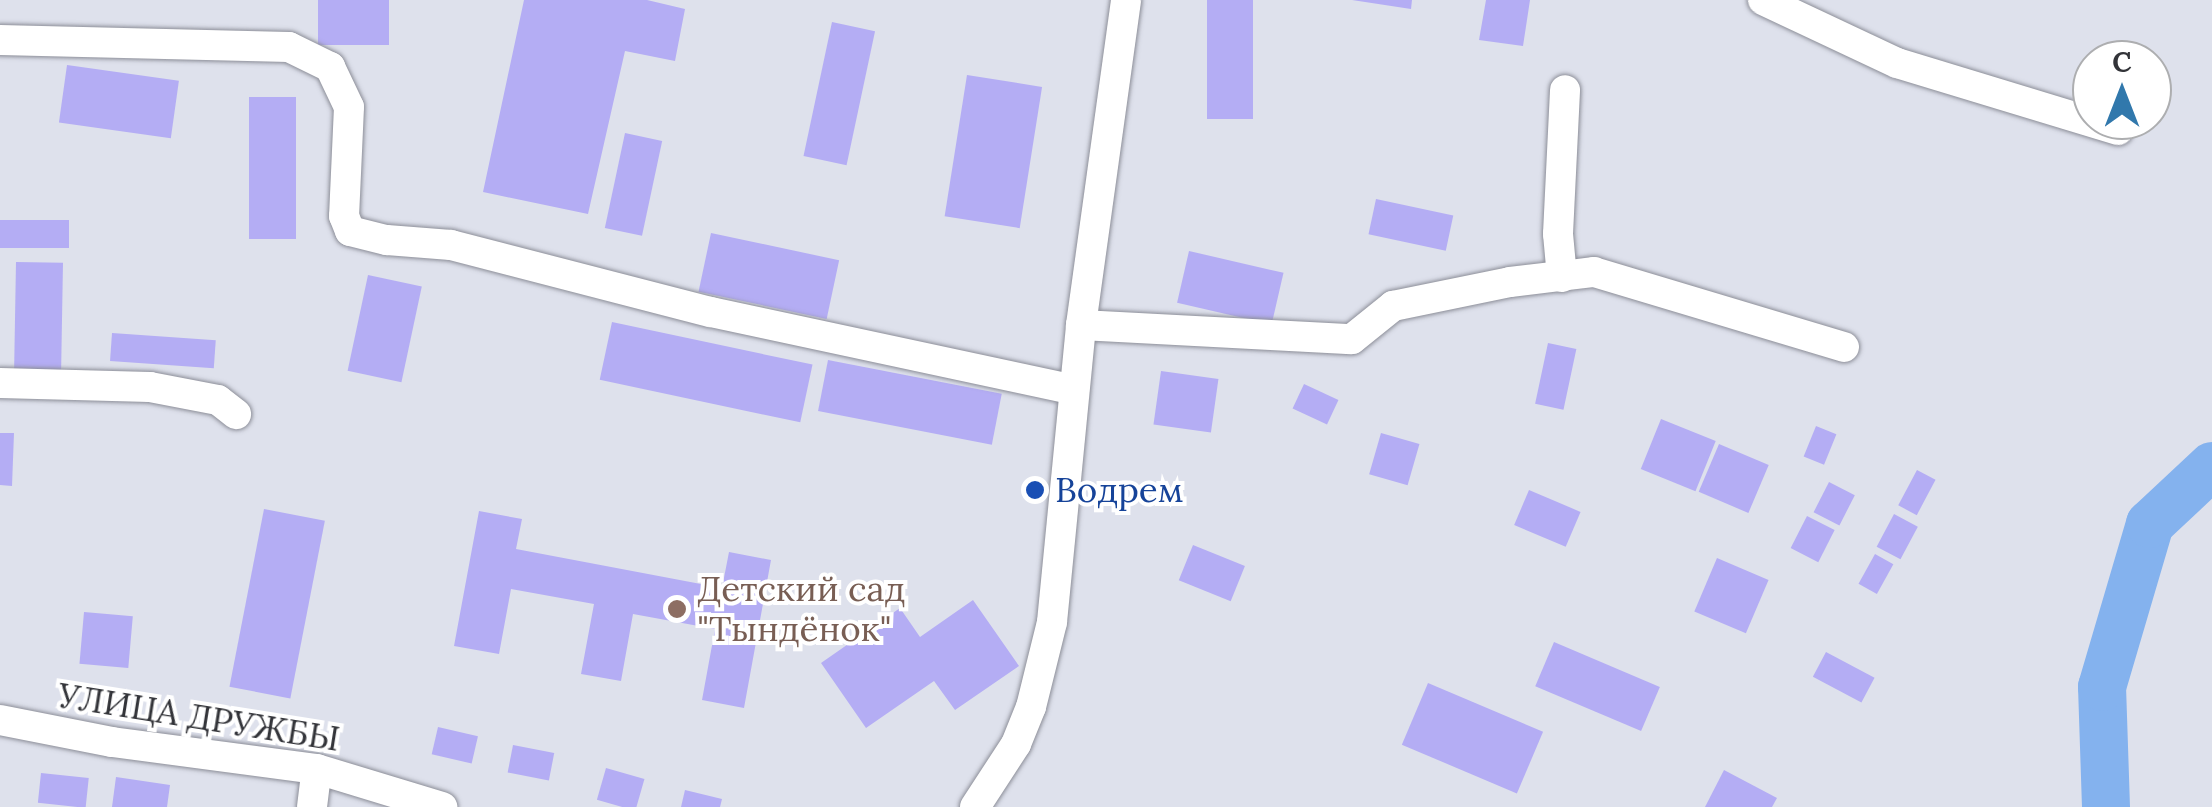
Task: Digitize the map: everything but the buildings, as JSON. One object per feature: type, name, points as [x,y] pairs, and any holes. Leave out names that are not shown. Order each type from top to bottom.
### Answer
[{"type":"street","points":[[975,807],[999,776],[1032,707],[1052,622],[1081,325],[1126,0]]},
{"type":"street","points":[[1763,0],[1896,62],[2072,116]]},
{"type":"street","points":[[0,40],[289,48],[330,66],[349,107],[344,216],[350,231],[386,240],[451,245],[711,312],[1074,390]]},
{"type":"street","points":[[1562,277],[1558,234],[1564,90]]},
{"type":"street","points":[[1081,325],[1352,339],[1393,306],[1510,282],[1594,272],[1844,347]]},
{"type":"street","points":[[0,383],[150,387],[218,400],[236,414]]},
{"type":"street","name":"УЛИЦА ДРУЖБЫ","points":[[0,720],[112,742],[317,769],[442,807]]},
{"type":"street","points":[[312,807],[317,769]]},
{"type":"waterway","points":[[2106,807],[2102,687],[2150,524],[2212,466]]},
{"type":"place","name":"Водрем","points":[[1035,490]]},
{"type":"place","name":"Детский сад \"Тындёнок\"","points":[[677,609]]}]
